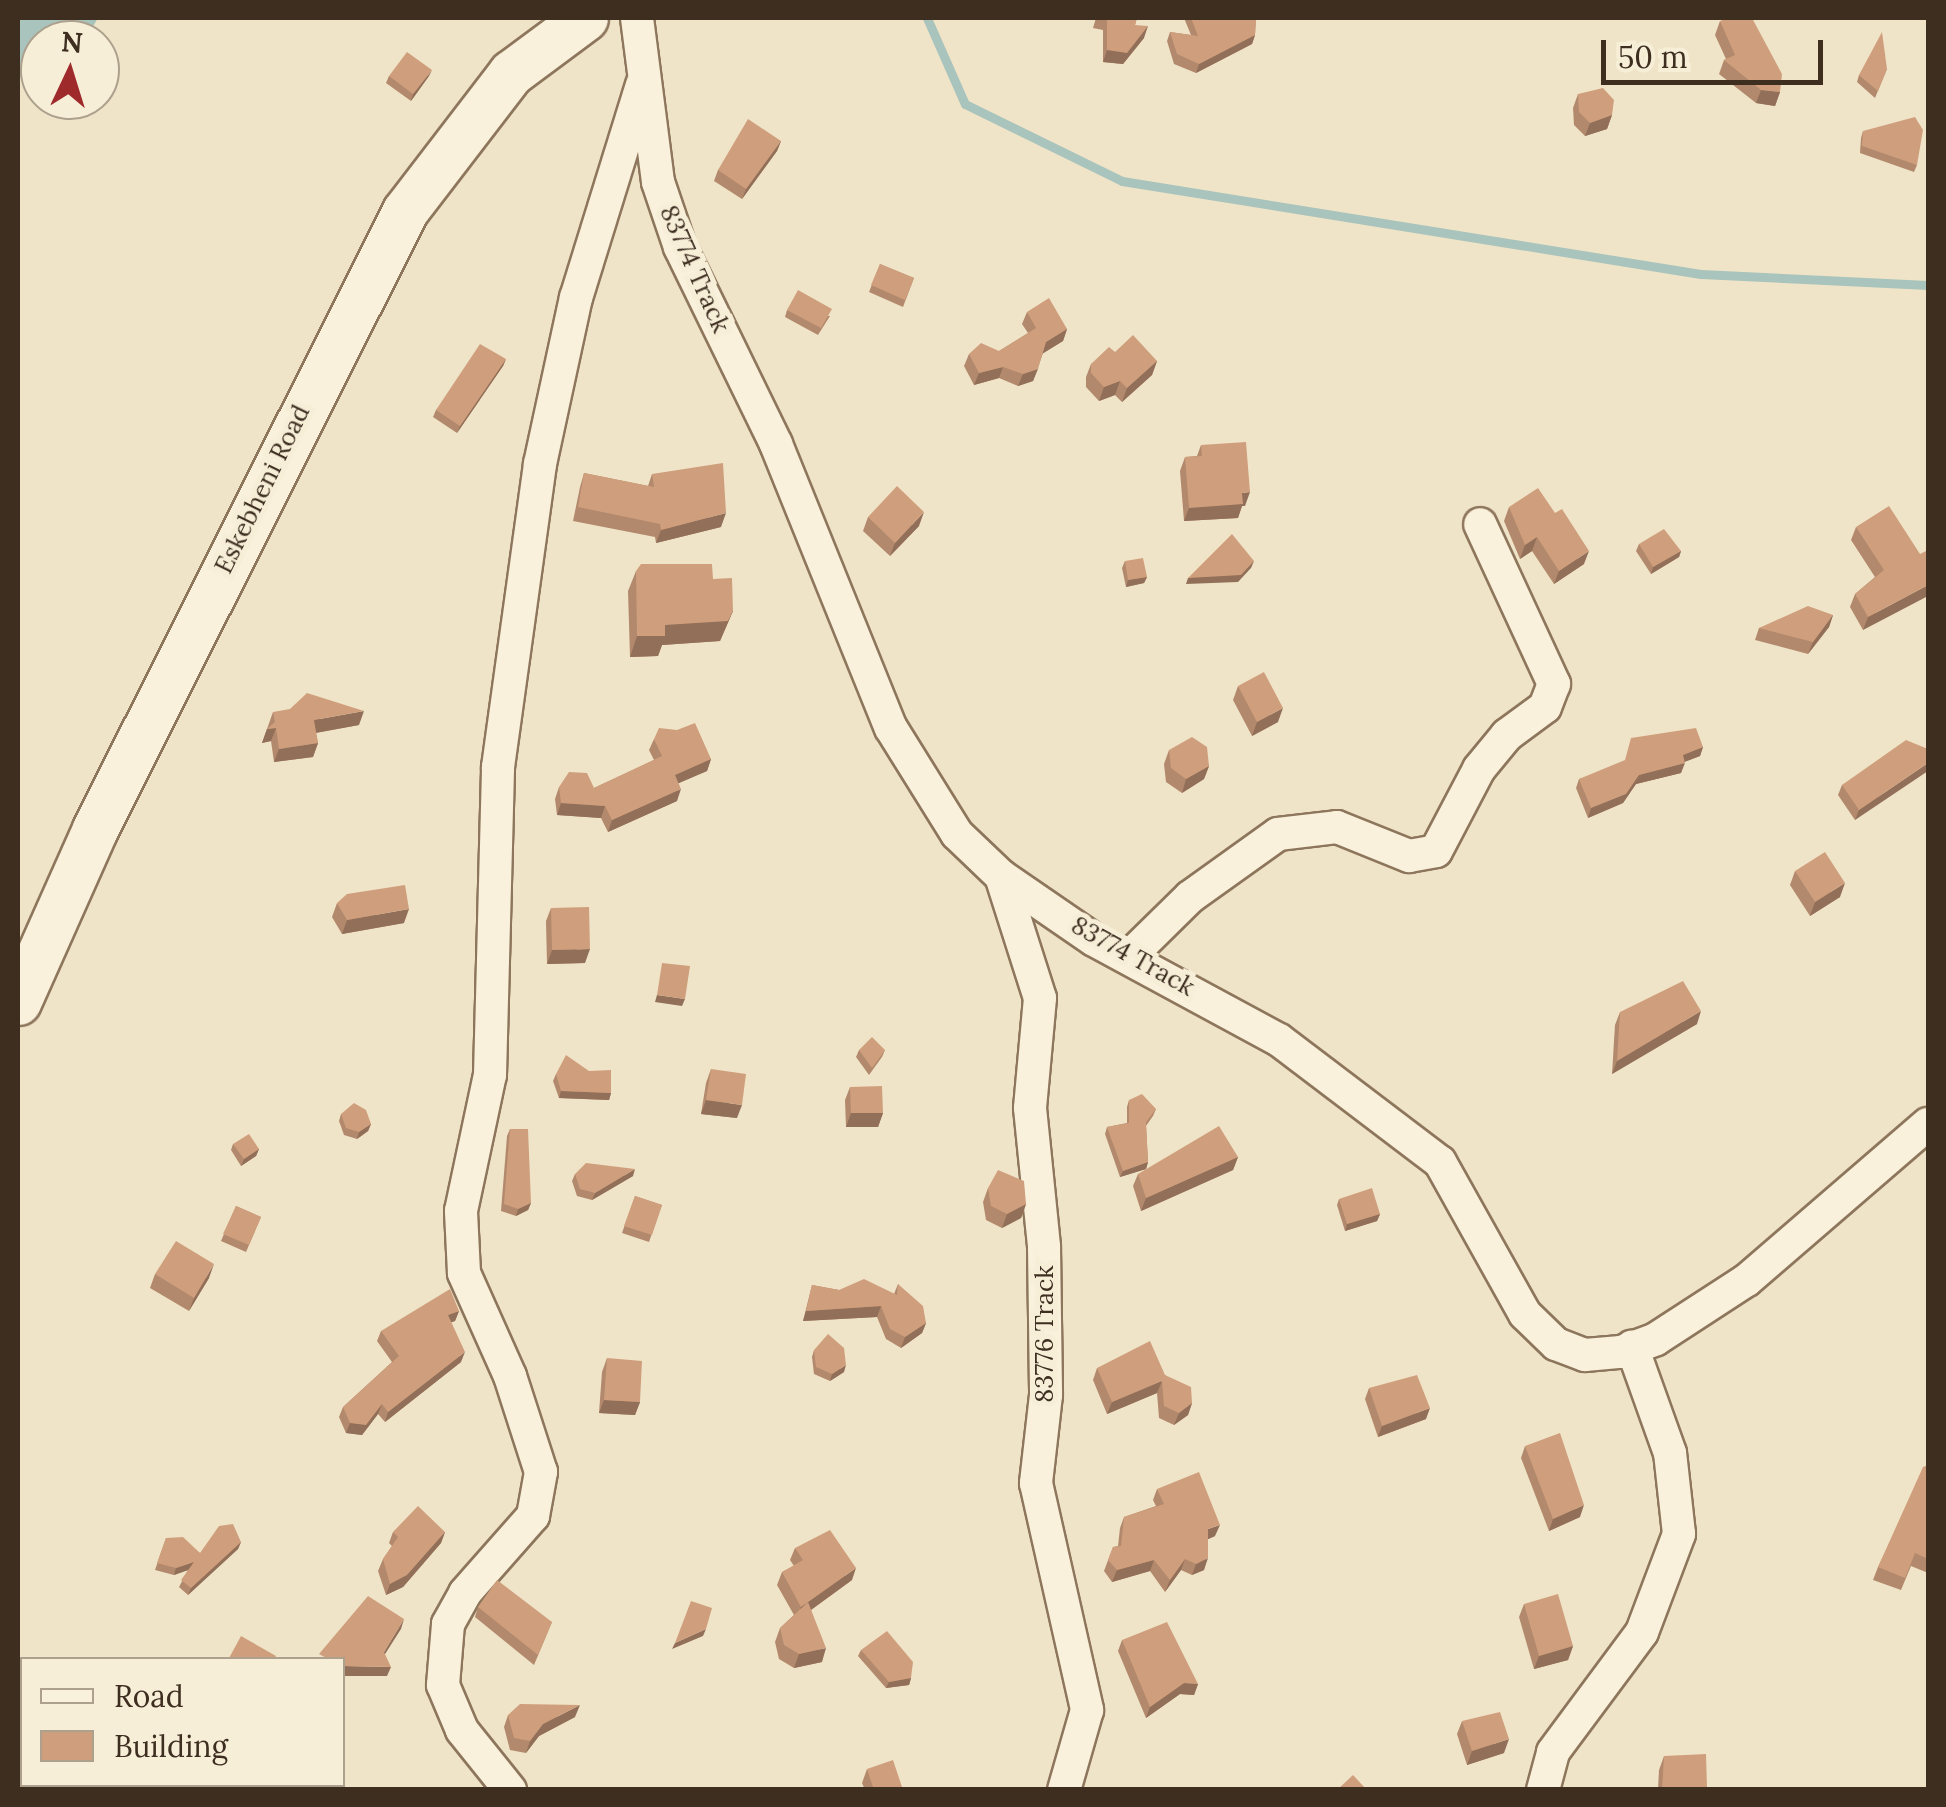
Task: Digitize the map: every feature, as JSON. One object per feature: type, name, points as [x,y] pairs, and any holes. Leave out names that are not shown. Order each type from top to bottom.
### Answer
[{"type":"street","name":"83774 Track","points":[[637,18],[658,182],[680,247],[776,444],[853,645],[930,795],[957,834],[1002,876],[1094,940],[1130,956],[1279,1040],[1440,1162],[1526,1314],[1556,1344],[1585,1355],[1632,1348],[1747,1280],[1881,1159],[1928,1124]]},
{"type":"street","name":"Eskebheni Road","points":[[18,1002],[112,793],[405,211],[511,73],[580,20]]},
{"type":"street","points":[[510,1790],[462,1730],[442,1684],[448,1624],[466,1592],[532,1516],[541,1472],[517,1394],[464,1273],[461,1210],[490,1075],[498,767],[540,464],[576,298],[644,76]]},
{"type":"street","points":[[1130,956],[1190,897],[1278,834],[1337,827],[1409,856],[1436,851],[1479,769],[1507,735],[1545,707],[1554,684],[1480,524]]},
{"type":"street","name":"83776 Track","points":[[1002,876],[1040,998],[1030,1108],[1044,1248],[1046,1394],[1036,1483],[1087,1710],[1064,1790]]},
{"type":"street","points":[[1543,1790],[1553,1752],[1642,1632],[1679,1534],[1670,1453],[1632,1348]]},
{"type":"water","points":[[18,18],[98,18],[20,20],[18,78]]},
{"type":"building","points":[[1101,18],[1137,18],[1135,25],[1148,26],[1127,53],[1107,50],[1107,19]]},
{"type":"building","points":[[1191,18],[1256,18],[1255,35],[1199,64],[1177,54],[1170,32],[1198,36]]},
{"type":"building","points":[[1752,18],[1782,74],[1780,92],[1761,90],[1724,60],[1735,55],[1720,21]]},
{"type":"building","points":[[1882,32],[1887,69],[1878,91],[1859,75]]},
{"type":"building","points":[[407,52],[432,70],[413,94],[389,76]]},
{"type":"building","points":[[1603,88],[1614,100],[1612,115],[1590,123],[1579,112],[1578,94]]},
{"type":"building","points":[[1915,117],[1923,130],[1917,165],[1862,146],[1863,131]]},
{"type":"building","points":[[748,119],[781,141],[746,189],[718,170]]},
{"type":"building","points":[[880,264],[914,278],[905,300],[871,285]]},
{"type":"building","points":[[798,290],[832,309],[821,328],[787,310]]},
{"type":"building","points":[[1049,298],[1067,329],[1046,342],[1038,369],[1023,374],[1003,367],[979,373],[969,354],[981,343],[999,351],[1036,328],[1027,312]]},
{"type":"building","points":[[1133,335],[1157,361],[1127,388],[1120,381],[1104,387],[1091,373],[1091,364],[1109,347],[1115,352]]},
{"type":"building","points":[[480,344],[506,359],[460,426],[436,410]]},
{"type":"building","points":[[1246,442],[1250,492],[1242,493],[1243,504],[1189,508],[1185,457],[1202,456],[1201,445]]},
{"type":"building","points":[[723,463],[726,513],[661,530],[660,524],[578,507],[584,473],[654,487],[652,474]]},
{"type":"building","points":[[897,486],[924,512],[895,543],[868,517]]},
{"type":"building","points":[[1538,488],[1555,513],[1562,509],[1589,551],[1559,571],[1537,537],[1525,545],[1509,507]]},
{"type":"building","points":[[1889,506],[1920,554],[1928,550],[1928,585],[1868,617],[1855,594],[1884,570],[1856,527]]},
{"type":"building","points":[[1664,529],[1681,551],[1653,567],[1639,544]]},
{"type":"building","points":[[1232,534],[1254,561],[1241,575],[1188,578]]},
{"type":"building","points":[[1143,558],[1147,577],[1128,580],[1125,561]]},
{"type":"building","points":[[641,564],[712,564],[713,579],[732,578],[733,611],[728,621],[665,625],[665,636],[637,636],[636,571]]},
{"type":"building","points":[[1808,606],[1833,615],[1813,642],[1759,628]]},
{"type":"building","points":[[1264,672],[1283,708],[1257,722],[1238,686]]},
{"type":"building","points":[[307,693],[364,711],[314,720],[318,743],[279,749],[276,728],[267,729],[275,722],[273,712],[290,709]]},
{"type":"building","points":[[695,723],[711,759],[675,775],[681,789],[612,820],[605,806],[561,803],[559,787],[569,772],[587,773],[594,788],[662,756],[654,739],[659,728],[677,730]]},
{"type":"building","points":[[1696,728],[1703,747],[1683,755],[1685,763],[1639,775],[1626,794],[1591,808],[1579,779],[1625,760],[1631,738]]},
{"type":"building","points":[[1192,737],[1207,747],[1209,766],[1186,779],[1171,768],[1169,750]]},
{"type":"building","points":[[1906,740],[1928,749],[1928,763],[1859,810],[1842,785]]},
{"type":"building","points":[[1825,852],[1845,883],[1815,902],[1795,871]]},
{"type":"building","points":[[405,885],[409,909],[347,920],[337,903],[347,894]]},
{"type":"building","points":[[589,907],[590,949],[552,950],[551,908]]},
{"type":"building","points":[[662,963],[690,966],[685,999],[657,995]]},
{"type":"building","points":[[1683,981],[1701,1011],[1617,1061],[1620,1012]]},
{"type":"building","points":[[872,1037],[885,1050],[872,1068],[859,1050]]},
{"type":"building","points":[[566,1055],[589,1071],[611,1070],[611,1093],[561,1091],[556,1074]]},
{"type":"building","points":[[711,1069],[746,1074],[742,1105],[706,1100]]},
{"type":"building","points":[[882,1086],[883,1113],[851,1113],[850,1087]]},
{"type":"building","points":[[1142,1094],[1156,1109],[1146,1122],[1148,1162],[1123,1171],[1107,1127],[1129,1123],[1129,1100]]},
{"type":"building","points":[[354,1103],[366,1110],[371,1124],[359,1132],[346,1128],[341,1114]]},
{"type":"building","points":[[1219,1126],[1238,1157],[1146,1198],[1138,1174]]},
{"type":"building","points":[[510,1129],[528,1129],[531,1203],[518,1209],[504,1204]]},
{"type":"building","points":[[249,1134],[259,1149],[244,1159],[233,1144]]},
{"type":"building","points":[[586,1163],[635,1169],[595,1193],[580,1189],[575,1174]]},
{"type":"building","points":[[998,1170],[1024,1181],[1026,1204],[1007,1214],[991,1206],[988,1188]]},
{"type":"building","points":[[1372,1188],[1380,1214],[1347,1224],[1339,1199]]},
{"type":"building","points":[[635,1196],[662,1205],[652,1235],[624,1226]]},
{"type":"building","points":[[236,1206],[261,1217],[249,1245],[223,1234]]},
{"type":"building","points":[[176,1241],[214,1264],[194,1298],[155,1274]]},
{"type":"building","points":[[864,1279],[897,1295],[898,1284],[923,1306],[926,1323],[905,1337],[890,1329],[881,1306],[806,1311],[812,1285],[839,1290]]},
{"type":"building","points":[[450,1289],[459,1311],[448,1315],[465,1352],[388,1412],[382,1404],[366,1425],[350,1423],[343,1407],[399,1356],[381,1331]]},
{"type":"building","points":[[828,1334],[844,1348],[846,1365],[832,1374],[816,1367],[814,1350]]},
{"type":"building","points":[[1150,1341],[1165,1375],[1191,1387],[1192,1403],[1179,1413],[1164,1406],[1162,1381],[1112,1402],[1097,1368]]},
{"type":"building","points":[[607,1358],[642,1361],[640,1402],[604,1400]]},
{"type":"building","points":[[1417,1375],[1430,1408],[1382,1426],[1369,1388]]},
{"type":"building","points":[[1560,1433],[1584,1505],[1553,1519],[1525,1446]]},
{"type":"building","points":[[1928,1465],[1928,1559],[1915,1553],[1905,1578],[1878,1567],[1923,1467]]},
{"type":"building","points":[[1199,1472],[1220,1525],[1208,1529],[1208,1558],[1196,1564],[1185,1559],[1170,1580],[1154,1560],[1117,1570],[1108,1560],[1113,1547],[1121,1546],[1124,1517],[1164,1504],[1157,1489]]},
{"type":"building","points":[[418,1506],[445,1532],[407,1575],[390,1584],[383,1559],[398,1537],[393,1532]]},
{"type":"building","points":[[233,1524],[241,1542],[191,1588],[181,1580],[194,1562],[176,1568],[157,1563],[166,1538],[183,1537],[200,1553],[219,1526]]},
{"type":"building","points":[[830,1530],[856,1568],[801,1607],[782,1572],[803,1560],[795,1548]]},
{"type":"building","points":[[497,1580],[552,1622],[538,1655],[478,1607]]},
{"type":"building","points":[[1558,1594],[1573,1646],[1539,1656],[1524,1604]]},
{"type":"building","points":[[368,1596],[404,1619],[384,1652],[391,1667],[345,1666],[345,1657],[319,1654]]},
{"type":"building","points":[[691,1601],[712,1608],[706,1629],[675,1643]]},
{"type":"building","points":[[808,1602],[826,1648],[799,1654],[784,1645],[780,1628]]},
{"type":"building","points":[[1167,1622],[1198,1684],[1184,1683],[1150,1707],[1122,1640]]},
{"type":"building","points":[[887,1631],[913,1662],[911,1678],[889,1682],[861,1650]]},
{"type":"building","points":[[241,1636],[276,1656],[276,1657],[230,1657]]},
{"type":"building","points":[[520,1704],[580,1705],[543,1724],[530,1741],[514,1738],[508,1715]]},
{"type":"building","points":[[1500,1712],[1509,1739],[1472,1751],[1462,1721]]},
{"type":"building","points":[[1706,1754],[1707,1787],[1662,1790],[1664,1756]]},
{"type":"building","points":[[893,1760],[903,1790],[874,1790],[867,1769]]},
{"type":"building","points":[[1353,1775],[1367,1790],[1337,1790]]},
{"type":"waterway","points":[[927,18],[965,104],[1122,181],[1701,274],[1928,285]]}]
